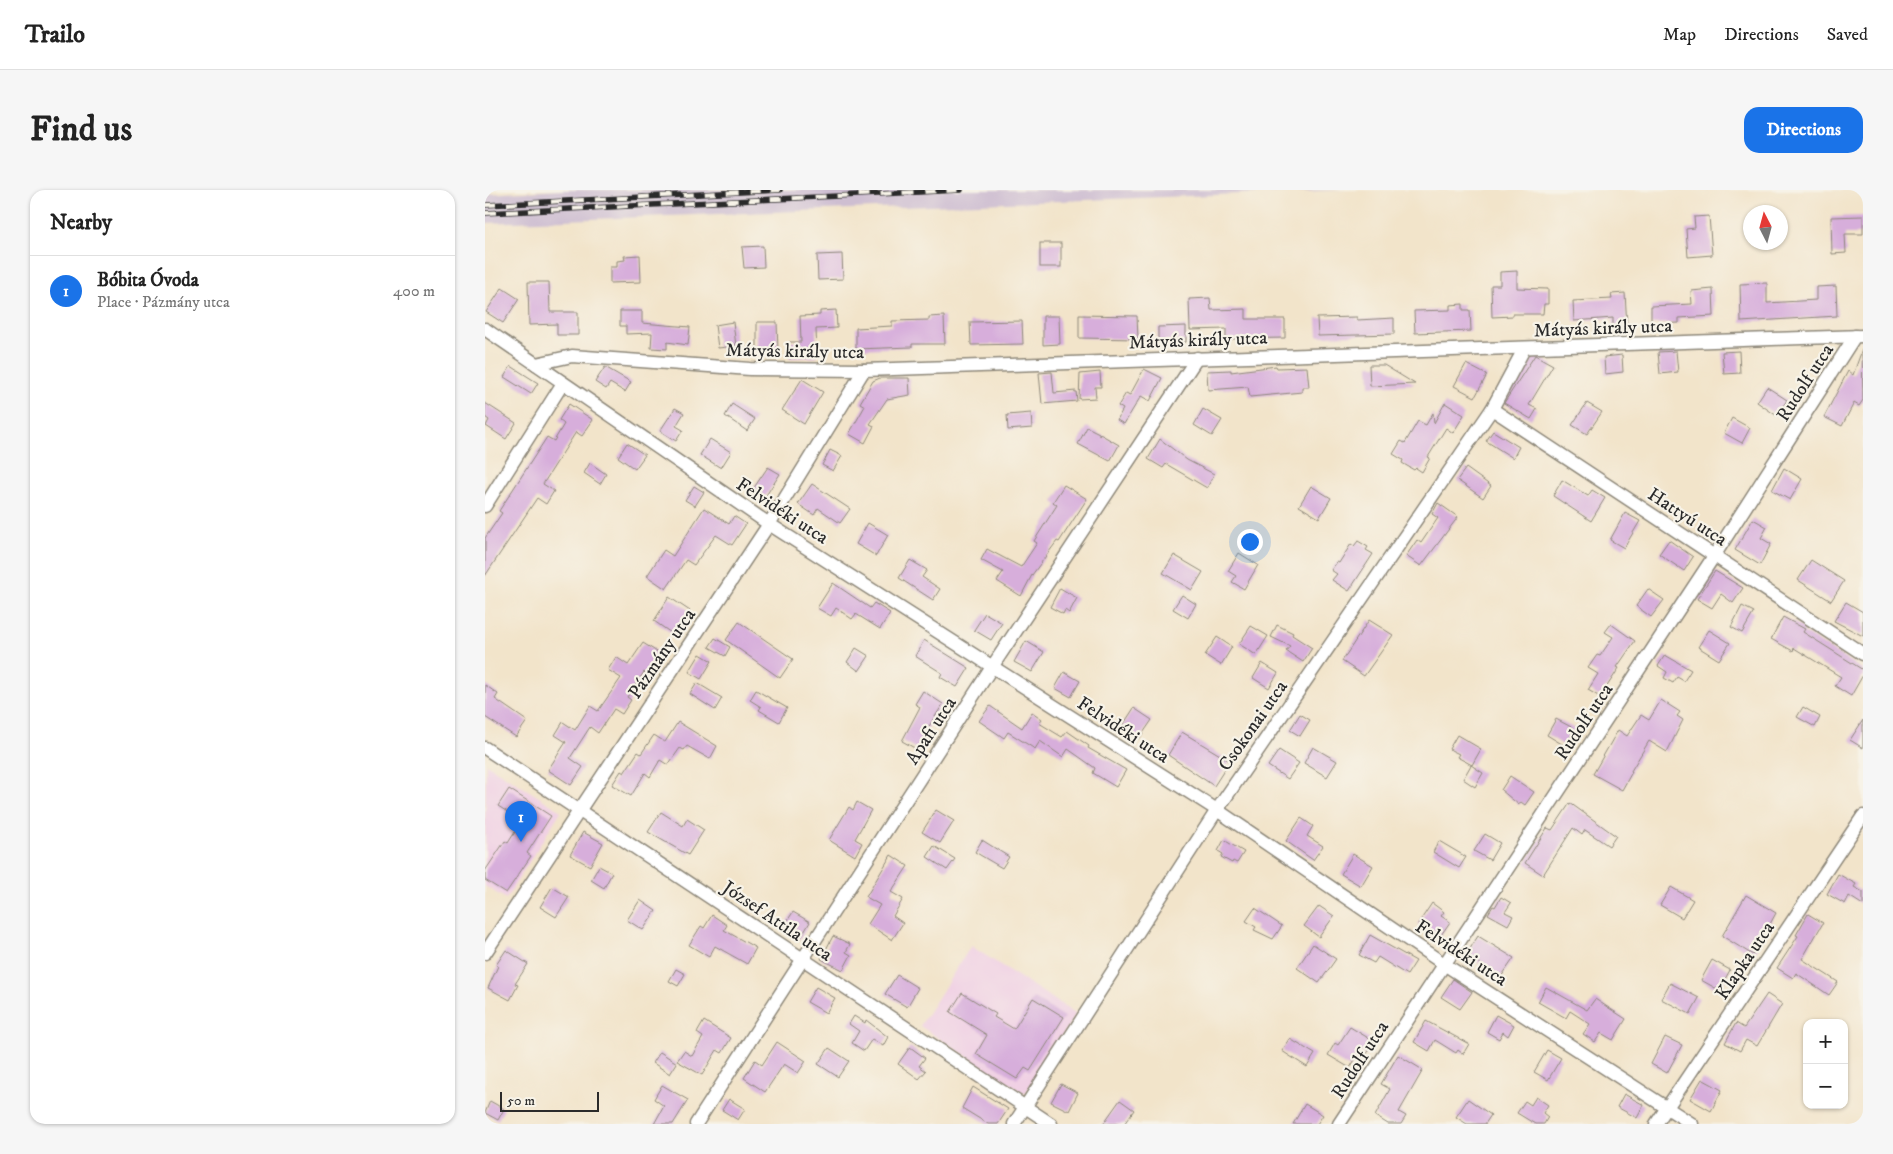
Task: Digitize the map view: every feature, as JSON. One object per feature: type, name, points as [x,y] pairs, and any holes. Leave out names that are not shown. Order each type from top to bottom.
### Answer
[{"type":"street","name":"Felvidéki utca","points":[[485,329],[769,524],[1217,810],[1444,964],[1691,1124]]},
{"type":"street","name":"Mátyás király utca","points":[[536,364],[572,356],[750,369],[864,370],[1524,349],[1859,336]]},
{"type":"street","name":"Rudolf utca","points":[[1339,1124],[1859,336]]},
{"type":"street","name":"Csokonai utca","points":[[1014,1124],[1217,810],[1492,409],[1524,349]]},
{"type":"street","name":"Apafi utca","points":[[696,1124],[992,667],[1197,358]]},
{"type":"street","name":"Pázmány utca","points":[[485,954],[769,524],[864,370]]},
{"type":"street","points":[[485,506],[563,383]]},
{"type":"street","name":"Hattyú utca","points":[[1492,409],[1863,654]]},
{"type":"street","name":"József Attila utca","points":[[485,748],[1051,1124]]},
{"type":"street","name":"Klapka utca","points":[[1656,1124],[1863,816]]},
{"type":"shaded area","points":[[565,190],[1345,190],[485,223],[485,194]]},
{"type":"shaded area","points":[[486,764],[561,811],[506,899],[485,886]]},
{"type":"shaded area","points":[[971,946],[1076,1014],[1025,1094],[920,1026]]},
{"type":"building","points":[[1709,216],[1712,255],[1688,257],[1686,229],[1695,228],[1694,217]]},
{"type":"building","points":[[1863,216],[1863,234],[1845,234],[1846,253],[1832,254],[1831,217]]},
{"type":"building","points":[[1040,243],[1061,243],[1061,267],[1040,267]]},
{"type":"building","points":[[763,246],[764,267],[744,268],[742,247]]},
{"type":"building","points":[[842,254],[843,279],[818,280],[817,255]]},
{"type":"building","points":[[640,255],[641,282],[610,283],[610,267],[617,267],[617,261],[625,260],[624,256]]},
{"type":"building","points":[[1517,271],[1517,288],[1548,289],[1548,304],[1544,304],[1543,314],[1513,314],[1513,316],[1492,317],[1491,285],[1500,285],[1500,272]]},
{"type":"building","points":[[528,282],[549,282],[550,312],[578,312],[578,335],[557,335],[557,324],[529,325]]},
{"type":"building","points":[[1767,283],[1767,303],[1816,300],[1816,287],[1836,286],[1837,316],[1741,322],[1740,284]]},
{"type":"building","points":[[502,288],[519,299],[503,323],[486,312]]},
{"type":"building","points":[[1713,289],[1714,316],[1679,318],[1679,323],[1651,324],[1651,306],[1692,304],[1691,291]]},
{"type":"building","points":[[1625,293],[1627,326],[1613,326],[1613,318],[1574,321],[1573,301],[1612,299],[1611,294]]},
{"type":"building","points":[[1210,298],[1211,310],[1246,309],[1246,319],[1285,319],[1285,338],[1226,339],[1226,329],[1190,330],[1189,299]]},
{"type":"building","points":[[1463,304],[1463,310],[1470,310],[1471,331],[1415,333],[1414,311],[1450,310],[1450,305]]},
{"type":"building","points":[[836,310],[837,328],[816,329],[817,357],[789,358],[789,342],[801,342],[800,316],[820,315],[820,311]]},
{"type":"building","points":[[620,311],[642,311],[642,323],[690,327],[688,345],[667,342],[667,349],[651,348],[652,333],[626,334],[626,326],[620,326]]},
{"type":"building","points":[[1079,315],[1137,316],[1138,339],[1079,338]]},
{"type":"building","points":[[944,316],[945,344],[912,344],[912,347],[856,349],[856,328],[892,326],[892,321],[929,320],[929,317]]},
{"type":"building","points":[[1043,316],[1059,316],[1060,344],[1043,345]]},
{"type":"building","points":[[1357,317],[1357,320],[1394,318],[1394,334],[1318,336],[1317,318]]},
{"type":"building","points":[[1022,321],[1023,344],[971,345],[970,322]]},
{"type":"building","points":[[733,322],[736,346],[718,348],[715,325]]},
{"type":"building","points":[[757,322],[777,322],[778,351],[757,351]]},
{"type":"building","points":[[1186,326],[1186,342],[1158,343],[1158,327]]},
{"type":"building","points":[[1862,350],[1863,400],[1859,406],[1854,403],[1842,426],[1824,417],[1848,371],[1853,375]]},
{"type":"building","points":[[1676,351],[1678,372],[1660,374],[1658,352]]},
{"type":"building","points":[[1739,351],[1740,373],[1724,374],[1722,352]]},
{"type":"building","points":[[1535,355],[1553,365],[1529,405],[1537,409],[1531,419],[1504,403]]},
{"type":"building","points":[[1622,355],[1623,372],[1605,374],[1604,357]]},
{"type":"building","points":[[1466,364],[1487,375],[1475,397],[1454,386]]},
{"type":"building","points":[[1369,365],[1384,365],[1415,384],[1370,386]]},
{"type":"building","points":[[511,366],[538,383],[531,394],[504,377]]},
{"type":"building","points":[[1276,366],[1277,368],[1307,367],[1309,387],[1302,387],[1302,392],[1250,397],[1248,387],[1208,390],[1207,371],[1231,370],[1231,372]]},
{"type":"building","points":[[605,367],[631,382],[625,392],[610,383],[606,389],[595,382]]},
{"type":"building","points":[[1144,369],[1162,378],[1150,401],[1141,396],[1124,424],[1117,420],[1123,409],[1118,406],[1126,393],[1130,395]]},
{"type":"building","points":[[1052,372],[1054,393],[1076,391],[1077,401],[1042,404],[1039,373]]},
{"type":"building","points":[[1100,372],[1101,387],[1095,387],[1096,398],[1079,399],[1080,374]]},
{"type":"building","points":[[880,378],[909,378],[910,395],[887,399],[870,424],[874,426],[865,443],[849,434],[865,406],[860,403],[873,381]]},
{"type":"building","points":[[802,379],[823,392],[804,424],[782,410]]},
{"type":"building","points":[[1767,387],[1787,400],[1777,416],[1757,402]]},
{"type":"building","points":[[485,403],[516,423],[506,439],[486,426],[489,420],[485,417]]},
{"type":"building","points":[[1445,403],[1464,415],[1453,433],[1446,428],[1428,457],[1430,458],[1422,472],[1416,468],[1414,470],[1402,463],[1403,460],[1393,454],[1401,441],[1405,443],[1418,421],[1426,425],[1433,413],[1434,423]]},
{"type":"building","points":[[1587,403],[1602,412],[1587,434],[1572,425]]},
{"type":"building","points":[[569,404],[593,420],[582,436],[576,432],[543,484],[554,491],[546,504],[537,498],[485,576],[485,538],[502,513],[499,511],[547,437],[554,441],[564,424],[559,420]]},
{"type":"building","points":[[732,404],[755,419],[747,431],[725,416]]},
{"type":"building","points":[[675,408],[684,413],[676,426],[683,430],[676,441],[660,431]]},
{"type":"building","points":[[1203,409],[1222,420],[1212,436],[1194,425]]},
{"type":"building","points":[[1031,413],[1032,428],[1008,430],[1007,415]]},
{"type":"building","points":[[1732,418],[1750,428],[1742,443],[1724,433]]},
{"type":"building","points":[[1087,427],[1099,433],[1099,436],[1100,434],[1119,445],[1110,461],[1078,444]]},
{"type":"building","points":[[1493,431],[1519,447],[1513,458],[1486,441]]},
{"type":"building","points":[[710,439],[731,452],[721,468],[700,455]]},
{"type":"building","points":[[1160,439],[1187,460],[1214,474],[1207,488],[1166,464],[1163,468],[1148,459]]},
{"type":"building","points":[[627,443],[645,455],[635,469],[618,457]]},
{"type":"building","points":[[830,450],[842,456],[833,471],[822,465]]},
{"type":"building","points":[[590,463],[606,474],[600,484],[584,473]]},
{"type":"building","points":[[768,467],[780,474],[765,497],[753,489]]},
{"type":"building","points":[[1466,468],[1491,486],[1483,498],[1457,480]]},
{"type":"building","points":[[1784,468],[1802,479],[1790,500],[1772,490]]},
{"type":"building","points":[[1562,480],[1588,496],[1592,490],[1605,498],[1591,521],[1553,496]]},
{"type":"building","points":[[812,484],[850,509],[840,523],[818,508],[814,515],[798,504]]},
{"type":"building","points":[[1064,485],[1087,499],[1059,542],[1057,541],[1032,575],[1021,596],[997,581],[1003,572],[981,560],[987,549],[1021,567],[1037,543],[1034,541],[1057,505],[1053,502]]},
{"type":"building","points":[[694,486],[704,492],[695,506],[685,500]]},
{"type":"building","points":[[1311,486],[1331,498],[1319,518],[1299,506]]},
{"type":"building","points":[[1438,503],[1458,517],[1421,566],[1406,556],[1417,540],[1421,543],[1438,518],[1432,514]]},
{"type":"building","points":[[704,508],[729,524],[734,516],[746,524],[732,545],[716,535],[694,565],[686,560],[666,589],[647,576],[664,550],[673,556]]},
{"type":"building","points":[[1625,513],[1640,521],[1624,548],[1610,540]]},
{"type":"building","points":[[1753,519],[1767,527],[1761,538],[1771,544],[1760,565],[1735,550]]},
{"type":"building","points":[[868,523],[888,535],[876,556],[856,544]]},
{"type":"building","points":[[1669,540],[1693,557],[1684,571],[1659,554]]},
{"type":"building","points":[[1358,541],[1368,547],[1366,550],[1373,554],[1349,591],[1332,580],[1337,574],[1331,570],[1337,562],[1339,563],[1351,544],[1354,546]]},
{"type":"building","points":[[1239,553],[1258,565],[1244,589],[1232,582],[1236,576],[1228,571]]},
{"type":"building","points":[[1174,555],[1203,572],[1192,590],[1163,573]]},
{"type":"building","points":[[910,560],[927,570],[922,577],[940,589],[933,600],[899,578]]},
{"type":"building","points":[[1811,560],[1844,581],[1831,601],[1798,580]]},
{"type":"building","points":[[1715,571],[1743,588],[1733,603],[1721,594],[1712,608],[1697,599]]},
{"type":"building","points":[[833,583],[870,608],[874,603],[890,613],[880,629],[856,614],[852,619],[836,608],[831,616],[817,608]]},
{"type":"building","points":[[1060,588],[1077,598],[1069,613],[1065,610],[1063,614],[1050,607]]},
{"type":"building","points":[[1648,589],[1664,600],[1651,617],[1636,606]]},
{"type":"building","points":[[1182,595],[1196,604],[1188,618],[1173,609]]},
{"type":"building","points":[[669,597],[690,611],[674,635],[654,621]]},
{"type":"building","points":[[1846,602],[1863,612],[1863,636],[1834,621]]},
{"type":"building","points":[[1742,606],[1754,612],[1742,633],[1731,627]]},
{"type":"building","points":[[985,613],[1002,623],[991,640],[974,630]]},
{"type":"building","points":[[1783,617],[1805,629],[1803,632],[1863,670],[1863,675],[1851,696],[1835,686],[1841,677],[1794,648],[1793,651],[1771,639]]},
{"type":"building","points":[[1369,620],[1393,635],[1364,676],[1342,661]]},
{"type":"building","points":[[739,622],[793,659],[780,678],[726,640]]},
{"type":"building","points":[[1611,624],[1635,641],[1600,697],[1588,690],[1598,674],[1588,668],[1597,655],[1600,656],[1613,637],[1605,632]]},
{"type":"building","points":[[1277,625],[1293,633],[1292,635],[1312,648],[1303,662],[1286,651],[1290,646],[1271,637]]},
{"type":"building","points":[[1251,626],[1268,636],[1256,655],[1239,644]]},
{"type":"building","points":[[1709,630],[1730,643],[1719,660],[1698,647]]},
{"type":"building","points":[[1217,637],[1232,647],[1221,665],[1205,655]]},
{"type":"building","points":[[715,638],[730,647],[725,656],[709,647]]},
{"type":"building","points":[[924,640],[969,668],[957,687],[940,677],[942,673],[915,656]]},
{"type":"building","points":[[1026,641],[1044,652],[1032,672],[1014,662]]},
{"type":"building","points":[[643,643],[662,655],[649,675],[644,672],[627,697],[631,700],[622,714],[614,709],[598,733],[590,727],[570,758],[583,767],[571,785],[548,770],[566,742],[555,735],[563,722],[575,730],[590,706],[598,711],[621,678],[608,670],[616,657],[628,665]]},
{"type":"building","points":[[856,648],[869,656],[859,671],[847,662]]},
{"type":"building","points":[[700,654],[712,661],[701,679],[689,672]]},
{"type":"building","points":[[1665,655],[1691,670],[1684,681],[1677,677],[1673,683],[1664,678],[1667,672],[1658,666]]},
{"type":"building","points":[[1262,663],[1278,673],[1269,688],[1253,678]]},
{"type":"building","points":[[1064,672],[1080,681],[1071,697],[1055,688]]},
{"type":"building","points":[[697,683],[722,698],[715,710],[690,694]]},
{"type":"building","points":[[485,685],[498,694],[495,699],[527,721],[516,737],[485,717]]},
{"type":"building","points":[[756,690],[787,708],[779,722],[759,710],[761,707],[750,700]]},
{"type":"building","points":[[923,691],[943,704],[926,731],[930,733],[920,751],[902,741],[920,707],[915,704]]},
{"type":"building","points":[[1661,700],[1680,712],[1677,716],[1683,720],[1667,752],[1649,741],[1622,790],[1593,774],[1618,730],[1627,736],[1641,715],[1649,720]]},
{"type":"building","points":[[990,706],[1022,728],[1032,712],[1042,719],[1039,723],[1062,737],[1067,731],[1089,746],[1088,748],[1126,770],[1116,787],[1093,773],[1095,768],[1068,749],[1063,757],[1040,741],[1035,749],[1008,732],[1004,738],[979,721]]},
{"type":"building","points":[[1803,707],[1820,717],[1815,727],[1797,717]]},
{"type":"building","points":[[1134,708],[1152,720],[1139,739],[1121,728]]},
{"type":"building","points":[[1300,714],[1310,720],[1300,736],[1290,730]]},
{"type":"building","points":[[1556,719],[1575,729],[1565,746],[1547,735]]},
{"type":"building","points":[[1863,720],[1863,748],[1850,740]]},
{"type":"building","points":[[678,722],[717,746],[710,759],[687,746],[684,750],[680,748],[668,765],[660,760],[650,777],[645,773],[631,796],[612,785],[621,771],[624,773],[638,752],[641,754],[654,735],[665,742]]},
{"type":"building","points":[[1182,732],[1230,761],[1214,786],[1168,755]]},
{"type":"building","points":[[1457,735],[1481,749],[1472,765],[1457,757],[1459,754],[1449,749]]},
{"type":"building","points":[[1313,747],[1337,761],[1327,777],[1304,763]]},
{"type":"building","points":[[1279,750],[1299,763],[1288,779],[1268,766]]},
{"type":"building","points":[[1471,765],[1483,773],[1475,787],[1463,779]]},
{"type":"building","points":[[1510,776],[1534,792],[1525,805],[1521,802],[1519,805],[1501,790]]},
{"type":"building","points":[[509,789],[551,816],[527,853],[531,856],[506,893],[485,880],[485,871],[505,841],[508,843],[522,821],[498,806]]},
{"type":"building","points":[[857,802],[871,810],[855,839],[862,843],[855,856],[829,840],[849,807],[853,810]]},
{"type":"building","points":[[1570,803],[1616,836],[1609,846],[1585,830],[1582,835],[1573,828],[1543,875],[1525,863],[1547,828],[1552,830]]},
{"type":"building","points":[[936,810],[954,821],[940,843],[922,832]]},
{"type":"building","points":[[661,812],[683,826],[687,819],[704,830],[688,855],[648,832]]},
{"type":"building","points":[[1301,818],[1313,826],[1307,836],[1323,846],[1313,860],[1286,841]]},
{"type":"building","points":[[583,832],[603,843],[590,866],[570,855]]},
{"type":"building","points":[[1485,834],[1500,843],[1490,860],[1474,851]]},
{"type":"building","points":[[982,840],[1009,857],[1002,868],[975,852]]},
{"type":"building","points":[[1224,840],[1244,852],[1237,863],[1233,861],[1232,863],[1221,857],[1223,854],[1218,851]]},
{"type":"building","points":[[1439,841],[1466,857],[1459,868],[1433,852]]},
{"type":"building","points":[[934,846],[955,859],[947,870],[927,857]]},
{"type":"building","points":[[1353,854],[1373,866],[1361,886],[1341,874]]},
{"type":"building","points":[[891,855],[908,866],[891,892],[903,899],[893,916],[903,923],[892,940],[868,924],[880,905],[866,897]]},
{"type":"building","points":[[599,866],[612,873],[604,888],[591,880]]},
{"type":"building","points":[[1838,874],[1856,884],[1854,887],[1863,892],[1863,905],[1849,896],[1845,904],[1827,894]]},
{"type":"building","points":[[552,887],[569,897],[556,917],[540,907]]},
{"type":"building","points":[[1671,887],[1693,900],[1682,918],[1660,905]]},
{"type":"building","points":[[1746,895],[1776,913],[1753,955],[1722,936]]},
{"type":"building","points":[[1501,897],[1511,903],[1505,912],[1513,916],[1508,925],[1488,914]]},
{"type":"building","points":[[640,900],[656,911],[643,930],[627,920]]},
{"type":"building","points":[[1432,903],[1444,912],[1441,916],[1450,922],[1439,938],[1418,924]]},
{"type":"building","points":[[1319,906],[1334,916],[1319,937],[1304,926]]},
{"type":"building","points":[[1255,908],[1282,926],[1273,939],[1254,930],[1256,927],[1246,921]]},
{"type":"building","points":[[793,912],[810,922],[800,939],[782,929]]},
{"type":"building","points":[[1808,914],[1823,923],[1802,959],[1838,982],[1829,995],[1796,973],[1793,978],[1777,968],[1798,936],[1796,935]]},
{"type":"building","points":[[712,915],[727,925],[724,930],[756,948],[747,964],[715,946],[709,957],[689,945],[701,926],[704,928]]},
{"type":"building","points":[[1370,935],[1416,961],[1407,975],[1378,957],[1374,963],[1359,955]]},
{"type":"building","points":[[833,936],[850,944],[846,952],[851,955],[843,970],[821,959]]},
{"type":"building","points":[[1478,936],[1514,958],[1501,977],[1466,955]]},
{"type":"building","points":[[1313,944],[1336,959],[1319,983],[1297,968]]},
{"type":"building","points":[[506,950],[528,964],[515,984],[518,985],[510,1000],[488,988],[498,966],[496,965]]},
{"type":"building","points":[[1712,960],[1730,970],[1719,990],[1701,980]]},
{"type":"building","points":[[676,969],[685,974],[678,986],[669,981]]},
{"type":"building","points":[[897,975],[918,988],[907,1007],[885,994]]},
{"type":"building","points":[[1453,979],[1472,992],[1460,1009],[1441,997]]},
{"type":"building","points":[[1670,983],[1699,998],[1690,1014],[1661,999]]},
{"type":"building","points":[[816,987],[835,998],[826,1013],[807,1002]]},
{"type":"building","points":[[1546,987],[1587,1010],[1595,999],[1626,1019],[1613,1040],[1601,1033],[1595,1042],[1583,1034],[1590,1024],[1570,1011],[1566,1018],[1538,1002]]},
{"type":"building","points":[[962,993],[996,1014],[994,1017],[1014,1029],[1033,998],[1064,1017],[1030,1071],[1025,1068],[1017,1079],[976,1054],[987,1035],[950,1012]]},
{"type":"building","points":[[1767,994],[1782,1004],[1757,1046],[1746,1040],[1740,1051],[1725,1043],[1736,1023],[1744,1028]]},
{"type":"building","points":[[1496,1015],[1514,1025],[1508,1036],[1503,1032],[1499,1039],[1487,1032]]},
{"type":"building","points":[[854,1016],[865,1023],[866,1020],[888,1037],[883,1046],[872,1039],[864,1051],[852,1043],[859,1031],[849,1024]]},
{"type":"building","points":[[704,1021],[731,1038],[722,1053],[717,1050],[702,1075],[677,1061],[684,1051],[692,1056],[703,1037],[697,1033]]},
{"type":"building","points":[[1426,1021],[1469,1044],[1463,1054],[1458,1050],[1456,1053],[1435,1040],[1429,1051],[1414,1042]]},
{"type":"building","points":[[1350,1027],[1375,1042],[1366,1055],[1360,1051],[1350,1068],[1328,1055],[1335,1043],[1338,1045]]},
{"type":"building","points":[[1665,1037],[1682,1045],[1667,1073],[1651,1064]]},
{"type":"building","points":[[1290,1039],[1315,1054],[1307,1067],[1282,1051]]},
{"type":"building","points":[[777,1042],[806,1061],[798,1073],[784,1064],[765,1092],[744,1078],[755,1060],[762,1065]]},
{"type":"building","points":[[910,1047],[925,1058],[919,1066],[926,1071],[919,1079],[898,1064]]},
{"type":"building","points":[[829,1048],[849,1061],[838,1077],[818,1064]]},
{"type":"building","points":[[1547,1050],[1561,1058],[1548,1080],[1534,1072]]},
{"type":"building","points":[[660,1052],[677,1063],[670,1074],[653,1063]]},
{"type":"building","points":[[1398,1055],[1423,1070],[1399,1112],[1406,1116],[1401,1124],[1388,1124],[1375,1116],[1390,1089],[1381,1084]]},
{"type":"building","points":[[1702,1079],[1722,1090],[1711,1111],[1690,1099]]},
{"type":"building","points":[[1061,1084],[1078,1093],[1069,1111],[1051,1102]]},
{"type":"building","points":[[662,1085],[688,1100],[673,1124],[654,1124],[664,1106],[654,1099]]},
{"type":"building","points":[[973,1087],[1008,1109],[998,1124],[988,1124],[962,1108]]},
{"type":"building","points":[[1624,1094],[1644,1105],[1637,1118],[1617,1107]]},
{"type":"building","points":[[1536,1097],[1548,1105],[1543,1113],[1548,1117],[1544,1124],[1535,1124],[1517,1113],[1525,1101],[1531,1105]]},
{"type":"building","points":[[729,1099],[745,1109],[738,1120],[722,1110]]},
{"type":"building","points":[[1468,1099],[1491,1115],[1485,1124],[1467,1124],[1456,1117]]},
{"type":"building","points":[[1120,1100],[1134,1110],[1124,1124],[1103,1124]]},
{"type":"building","points":[[490,1101],[504,1109],[498,1120],[485,1113]]},
{"type":"building","points":[[1305,1104],[1323,1115],[1317,1124],[1293,1124]]},
{"type":"railway","points":[[485,205],[780,190]]},
{"type":"railway","points":[[485,213],[961,190]]},
{"type":"place","name":"Bóbita Óvoda","points":[[521,842]]}]
